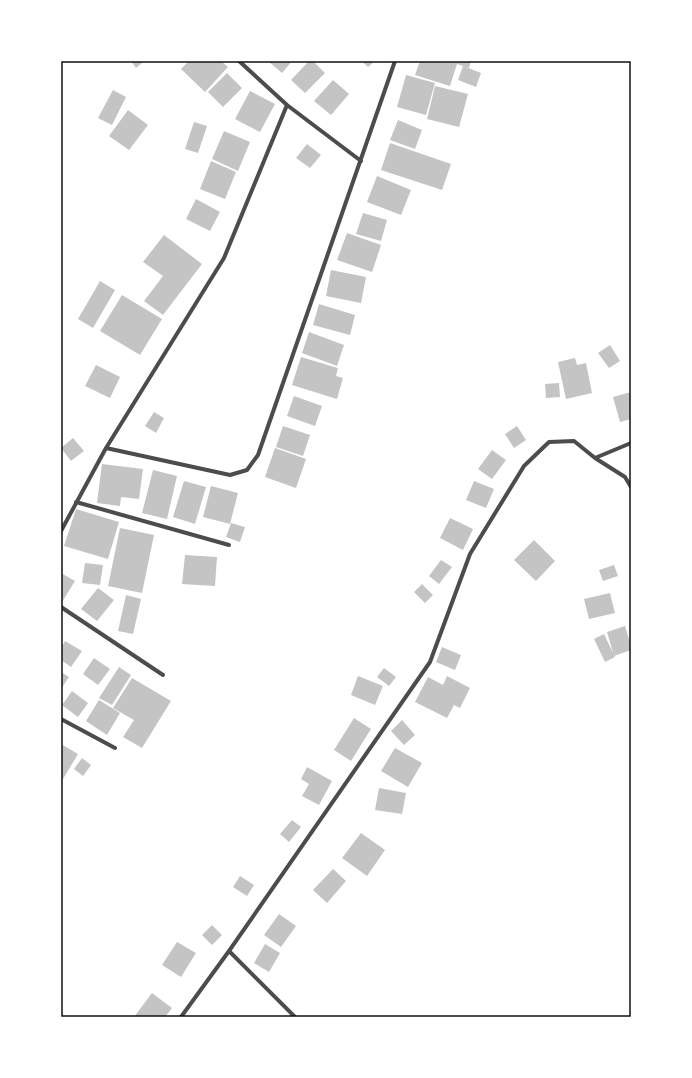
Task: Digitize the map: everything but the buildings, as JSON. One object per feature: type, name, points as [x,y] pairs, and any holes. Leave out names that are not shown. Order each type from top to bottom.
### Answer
[{"type":"street","points":[[239,61],[287,105],[361,161]]},
{"type":"street","points":[[106,448],[230,475],[247,470],[258,455],[395,61]]},
{"type":"street","points":[[61,531],[106,448],[224,258],[287,105]]},
{"type":"street","points":[[181,1017],[229,951],[430,662],[470,554],[524,466],[549,442],[574,441],[595,458],[625,477],[631,487]]},
{"type":"street","points":[[595,458],[631,443]]},
{"type":"street","points":[[76,502],[229,545]]},
{"type":"street","points":[[61,607],[164,675]]},
{"type":"street","points":[[61,719],[115,748]]},
{"type":"street","points":[[229,951],[295,1017]]}]
